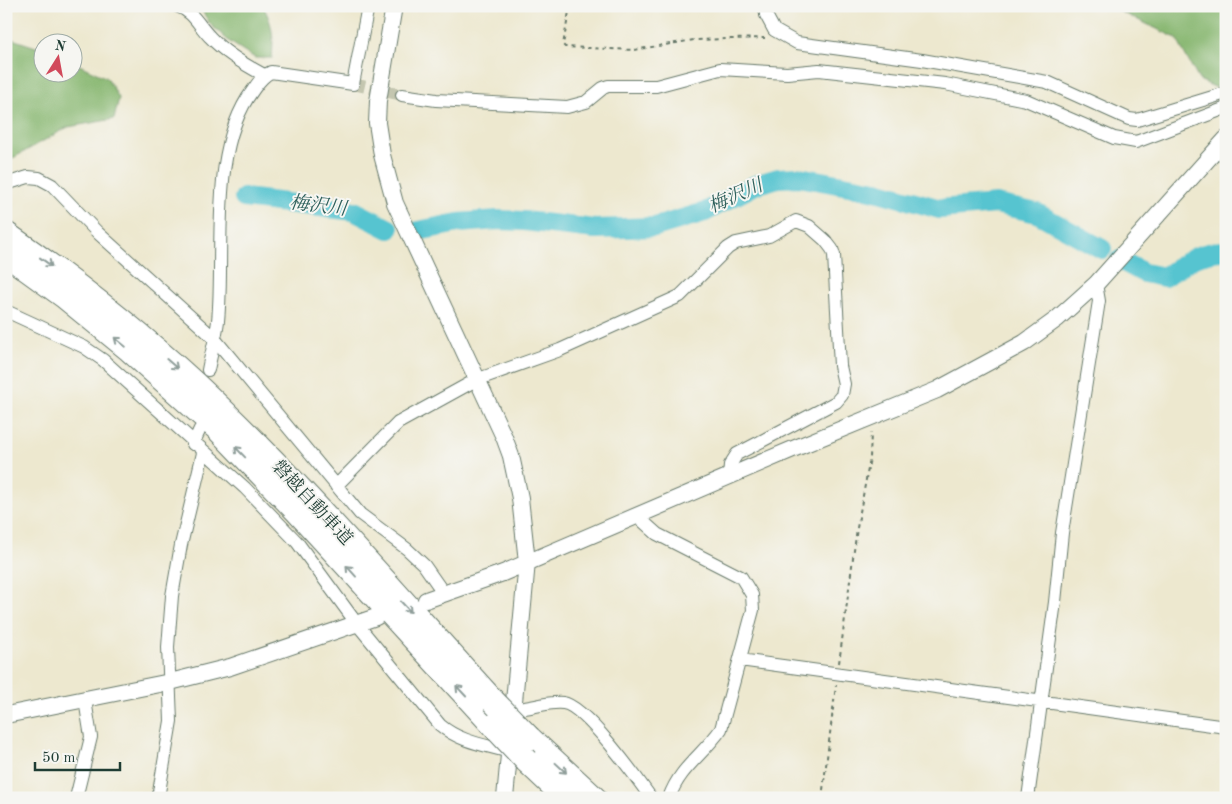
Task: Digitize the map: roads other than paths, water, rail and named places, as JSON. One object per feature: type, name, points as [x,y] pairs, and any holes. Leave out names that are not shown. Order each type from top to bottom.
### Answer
[{"type":"highway","name":"磐越自動車道","points":[[6,234],[73,282],[134,331],[226,414],[503,705],[522,751],[594,798]]},
{"type":"highway","name":"磐越自動車道","points":[[6,254],[64,296],[130,350],[217,428],[297,511],[494,726],[522,751],[566,798]]},
{"type":"street","points":[[177,6],[192,15],[209,36],[233,56],[264,75]]},
{"type":"street","points":[[208,370],[218,323],[223,183],[229,148],[240,114],[249,95],[264,75],[276,72],[353,84],[368,6]]},
{"type":"street","points":[[394,6],[378,101],[377,124],[382,155],[395,203],[511,456],[520,498],[527,562],[503,705],[530,709],[557,703],[574,706],[633,773],[651,798]]},
{"type":"street","points":[[765,6],[774,30],[797,44],[922,60],[1047,82],[1137,120],[1226,93]]},
{"type":"street","points":[[402,95],[436,100],[567,107],[586,102],[608,86],[656,86],[720,69],[787,73],[819,70],[945,84],[1026,100],[1114,138],[1136,142],[1226,108]]},
{"type":"street","points":[[426,600],[445,595],[527,562],[937,390],[1024,343],[1057,319],[1096,284],[1226,139]]},
{"type":"street","points":[[6,184],[28,177],[39,178],[52,185],[98,233],[214,338],[360,514],[407,549],[424,565],[445,595]]},
{"type":"street","points":[[336,486],[398,423],[476,380],[560,350],[680,296],[722,253],[736,243],[769,236],[796,222],[805,224],[825,240],[834,255],[840,366],[844,391],[836,402],[737,454],[730,465],[729,476]]},
{"type":"street","points":[[1028,798],[1055,602],[1062,533],[1100,296],[1096,284]]},
{"type":"street","points":[[6,311],[84,347],[103,360],[133,385],[193,444],[244,488],[297,542],[357,624],[418,700],[453,736],[522,751],[506,798]]},
{"type":"street","points":[[193,444],[200,429]]},
{"type":"street","points":[[158,798],[171,721],[168,647],[172,596],[181,545],[203,453]]},
{"type":"street","points":[[637,516],[649,528],[740,577],[752,595],[753,610],[721,729],[711,743],[676,780],[669,798]]},
{"type":"street","points":[[6,715],[170,682],[230,667],[376,617]]},
{"type":"street","points":[[740,660],[1226,727]]},
{"type":"street","points":[[76,798],[91,737],[85,700]]},
{"type":"waterway","name":"梅沢川","points":[[418,231],[458,223],[498,220],[595,229],[655,227],[705,212],[755,185],[778,178],[799,177],[876,191],[940,209],[996,204],[1037,213],[1102,249]]},
{"type":"waterway","name":"梅沢川","points":[[244,198],[354,211],[389,229]]},
{"type":"waterway","name":"梅沢川","points":[[1120,260],[1144,273],[1164,277],[1200,255],[1226,251]]},
{"type":"tunnel","points":[[353,84],[402,95]]}]
